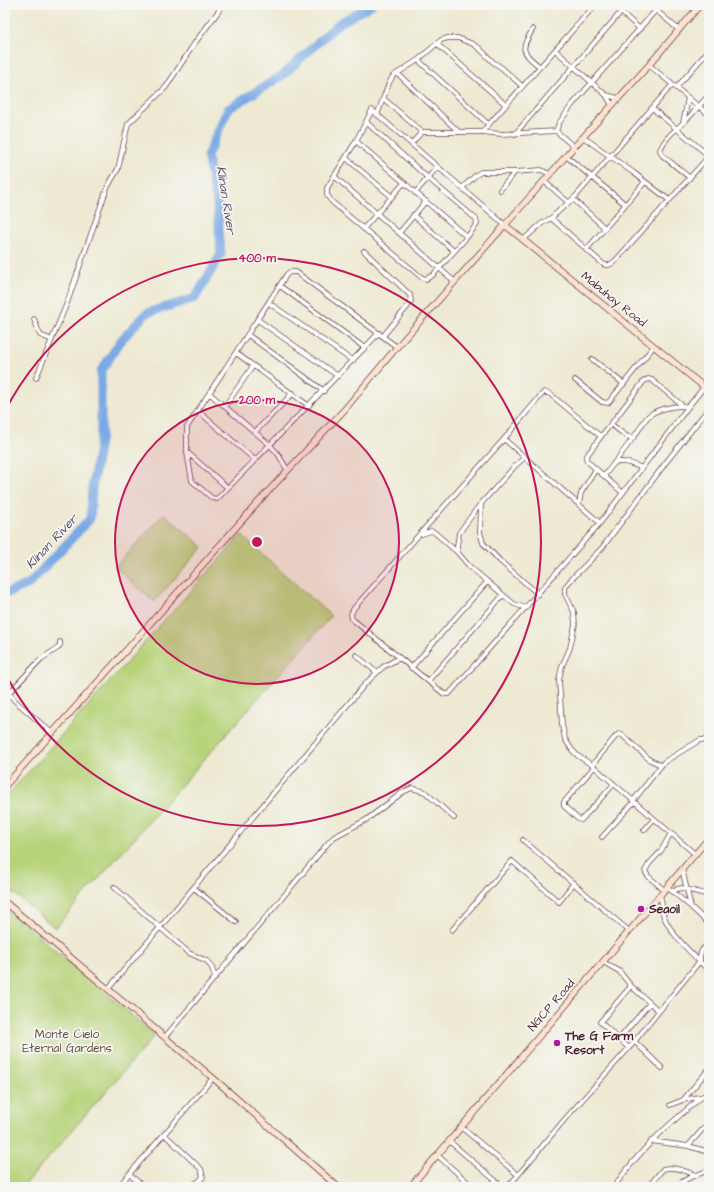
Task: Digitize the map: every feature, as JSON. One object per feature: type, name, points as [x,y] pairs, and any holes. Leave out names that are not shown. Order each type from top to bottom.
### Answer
[{"type":"street","points":[[36,378],[67,303],[107,188],[118,168],[125,131],[128,124],[166,87],[191,48],[222,5]]},
{"type":"street","points":[[482,132],[595,5]]},
{"type":"street","points":[[613,5],[640,29]]},
{"type":"street","points":[[650,5],[679,30]]},
{"type":"street","points":[[5,786],[345,409],[397,346],[506,225],[544,180],[649,66],[700,5]]},
{"type":"street","points":[[556,131],[561,119],[656,10]]},
{"type":"street","points":[[515,134],[620,12]]},
{"type":"street","points":[[533,29],[524,42],[524,50],[527,56],[540,67]]},
{"type":"street","points":[[377,115],[389,82],[393,76],[418,60],[444,38],[452,37],[473,44],[479,48],[492,62],[502,68],[522,86]]},
{"type":"street","points":[[437,44],[506,105]]},
{"type":"street","points":[[555,50],[606,95],[612,105]]},
{"type":"street","points":[[676,88],[709,50]]},
{"type":"street","points":[[418,60],[488,124]]},
{"type":"street","points":[[649,66],[709,115]]},
{"type":"street","points":[[398,74],[459,132]]},
{"type":"street","points":[[523,240],[573,198],[611,157],[672,85]]},
{"type":"street","points":[[606,95],[618,98]]},
{"type":"street","points":[[690,178],[661,153],[660,150],[664,142],[676,128],[709,95]]},
{"type":"street","points":[[682,123],[688,98]]},
{"type":"street","points":[[384,99],[422,132],[482,132],[515,134],[556,131],[574,147]]},
{"type":"street","points":[[551,218],[606,266],[610,265],[616,260],[709,156],[652,108]]},
{"type":"street","points":[[366,122],[476,219],[477,224],[439,268],[430,277],[424,279],[421,277],[332,202],[327,195],[327,188],[356,141],[372,110],[506,225]]},
{"type":"street","points":[[411,144],[422,132]]},
{"type":"street","points":[[583,138],[669,200]]},
{"type":"street","points":[[356,141],[467,237]]},
{"type":"street","points":[[566,156],[625,204]]},
{"type":"street","points":[[346,158],[392,197]]},
{"type":"street","points":[[415,193],[437,167]]},
{"type":"street","points":[[462,188],[480,172],[542,170],[550,174]]},
{"type":"street","points":[[500,190],[516,172]]},
{"type":"street","points":[[334,176],[455,282]]},
{"type":"street","points":[[544,180],[568,202]]},
{"type":"street","points":[[586,250],[645,182]]},
{"type":"street","points":[[364,228],[404,183]]},
{"type":"street","points":[[573,198],[605,228]]},
{"type":"street","points":[[398,233],[426,201]]},
{"type":"street","points":[[414,215],[454,251]]},
{"type":"street","name":"Mabuhay Road","points":[[506,225],[707,389]]},
{"type":"street","points":[[364,251],[410,295],[408,306],[381,335],[365,348],[217,499],[212,498],[191,480],[187,427],[290,272],[296,272],[381,335],[397,346]]},
{"type":"street","points":[[280,286],[365,348]]},
{"type":"street","points":[[269,303],[353,361]]},
{"type":"street","points":[[34,319],[40,334],[52,340]]},
{"type":"street","points":[[258,320],[338,376]]},
{"type":"street","points":[[248,335],[324,391]]},
{"type":"street","points":[[575,380],[605,403],[612,399],[654,346]]},
{"type":"street","points":[[236,353],[309,406]]},
{"type":"street","points":[[592,359],[624,384]]},
{"type":"street","points":[[225,406],[253,366]]},
{"type":"street","points":[[623,492],[587,461],[586,458],[602,435],[644,381],[648,379],[652,380],[683,406]]},
{"type":"street","points":[[602,435],[597,433],[550,394],[544,392],[421,534],[354,608],[351,614],[352,619],[444,694],[449,694],[600,522],[688,407],[707,389]]},
{"type":"street","points":[[209,393],[270,445],[278,454],[288,471]]},
{"type":"street","points":[[255,432],[293,393]]},
{"type":"street","points":[[604,476],[650,414],[660,410],[683,406],[688,407]]},
{"type":"street","points":[[696,854],[593,766],[572,750],[565,739],[558,691],[562,666],[570,648],[575,625],[574,612],[565,594],[565,588],[602,548],[709,408]]},
{"type":"street","points":[[198,411],[256,460]]},
{"type":"street","points":[[611,424],[626,436],[632,438]]},
{"type":"street","points":[[504,439],[600,522]]},
{"type":"street","points":[[188,453],[228,488]]},
{"type":"street","points":[[458,552],[458,533],[481,504],[525,457]]},
{"type":"street","points":[[614,463],[628,462],[642,468]]},
{"type":"street","points":[[579,504],[581,493],[596,469]]},
{"type":"street","points":[[481,504],[480,532],[483,543],[496,557],[538,594]]},
{"type":"street","points":[[421,534],[431,531],[434,532],[458,552],[465,562],[487,582],[514,604],[526,608]]},
{"type":"street","points":[[411,668],[487,582]]},
{"type":"street","points":[[428,681],[503,595]]},
{"type":"street","points":[[52,733],[9,694],[41,659],[58,648],[60,642]]},
{"type":"street","points":[[356,655],[376,672]]},
{"type":"street","points":[[108,989],[376,672],[399,658]]},
{"type":"street","points":[[614,784],[581,820],[564,806],[564,802],[619,734],[622,734],[650,760],[661,765]]},
{"type":"street","points":[[602,837],[634,801],[661,765],[691,744],[700,740],[709,740]]},
{"type":"street","points":[[165,1037],[334,837],[366,820],[403,792],[412,788],[425,792],[454,818]]},
{"type":"street","points":[[644,830],[654,819]]},
{"type":"street","points":[[671,833],[663,848],[645,870],[648,876],[666,889],[673,892],[709,924]]},
{"type":"street","name":"NGCP Road","points":[[410,1187],[709,838]]},
{"type":"street","points":[[523,840],[629,931]]},
{"type":"street","points":[[452,930],[512,861],[559,902],[574,883]]},
{"type":"street","points":[[682,870],[691,907]]},
{"type":"street","points":[[114,887],[189,952],[206,961],[212,968],[215,978]]},
{"type":"street","points":[[194,888],[236,922]]},
{"type":"street","points":[[673,892],[680,888],[709,895]]},
{"type":"street","points":[[660,896],[662,900],[663,916],[675,936],[709,971]]},
{"type":"street","points":[[5,902],[213,1078],[338,1187]]},
{"type":"street","points":[[509,1187],[565,1119],[629,1048],[700,961],[700,953],[703,948],[709,945]]},
{"type":"street","points":[[692,954],[700,953]]},
{"type":"street","points":[[603,962],[619,971],[631,986],[659,1011]]},
{"type":"street","points":[[629,1048],[600,1022],[631,986]]},
{"type":"street","points":[[619,1039],[650,1003]]},
{"type":"street","points":[[634,1041],[662,1068]]},
{"type":"street","points":[[683,1100],[709,1070]]},
{"type":"street","points":[[118,1187],[213,1078]]},
{"type":"street","points":[[670,1105],[683,1100],[709,1095]]},
{"type":"street","points":[[614,1187],[651,1141],[703,1096]]},
{"type":"street","points":[[688,1146],[709,1122]]},
{"type":"street","points":[[461,1127],[518,1176]]},
{"type":"street","points":[[164,1134],[201,1169],[203,1177],[198,1182],[188,1187]]},
{"type":"street","points":[[449,1141],[503,1187]]},
{"type":"street","points":[[651,1141],[688,1146],[709,1152]]},
{"type":"street","points":[[437,1155],[473,1187]]},
{"type":"street","points":[[648,1187],[663,1169],[670,1168],[681,1170],[696,1175]]},
{"type":"street","points":[[673,1187],[709,1170]]},
{"type":"street","points":[[129,1174],[144,1187]]},
{"type":"green space","points":[[164,514],[203,547],[154,602],[115,567]]},
{"type":"green space","points":[[241,535],[331,616],[55,928],[5,886],[5,798]]},
{"type":"green space","name":"Monte Cielo Eternal Gardens","points":[[5,908],[155,1035],[23,1187],[5,1187]]},
{"type":"waterway","name":"Klinan River","points":[[5,594],[29,584],[90,519],[92,489],[101,435],[101,371],[122,339],[147,313],[195,298],[221,254],[217,202],[207,156],[228,109],[283,75],[338,24],[371,5]]},
{"type":"place","name":"Seaoil","points":[[641,909]]},
{"type":"place","name":"The G Farm Resort","points":[[557,1043]]}]
